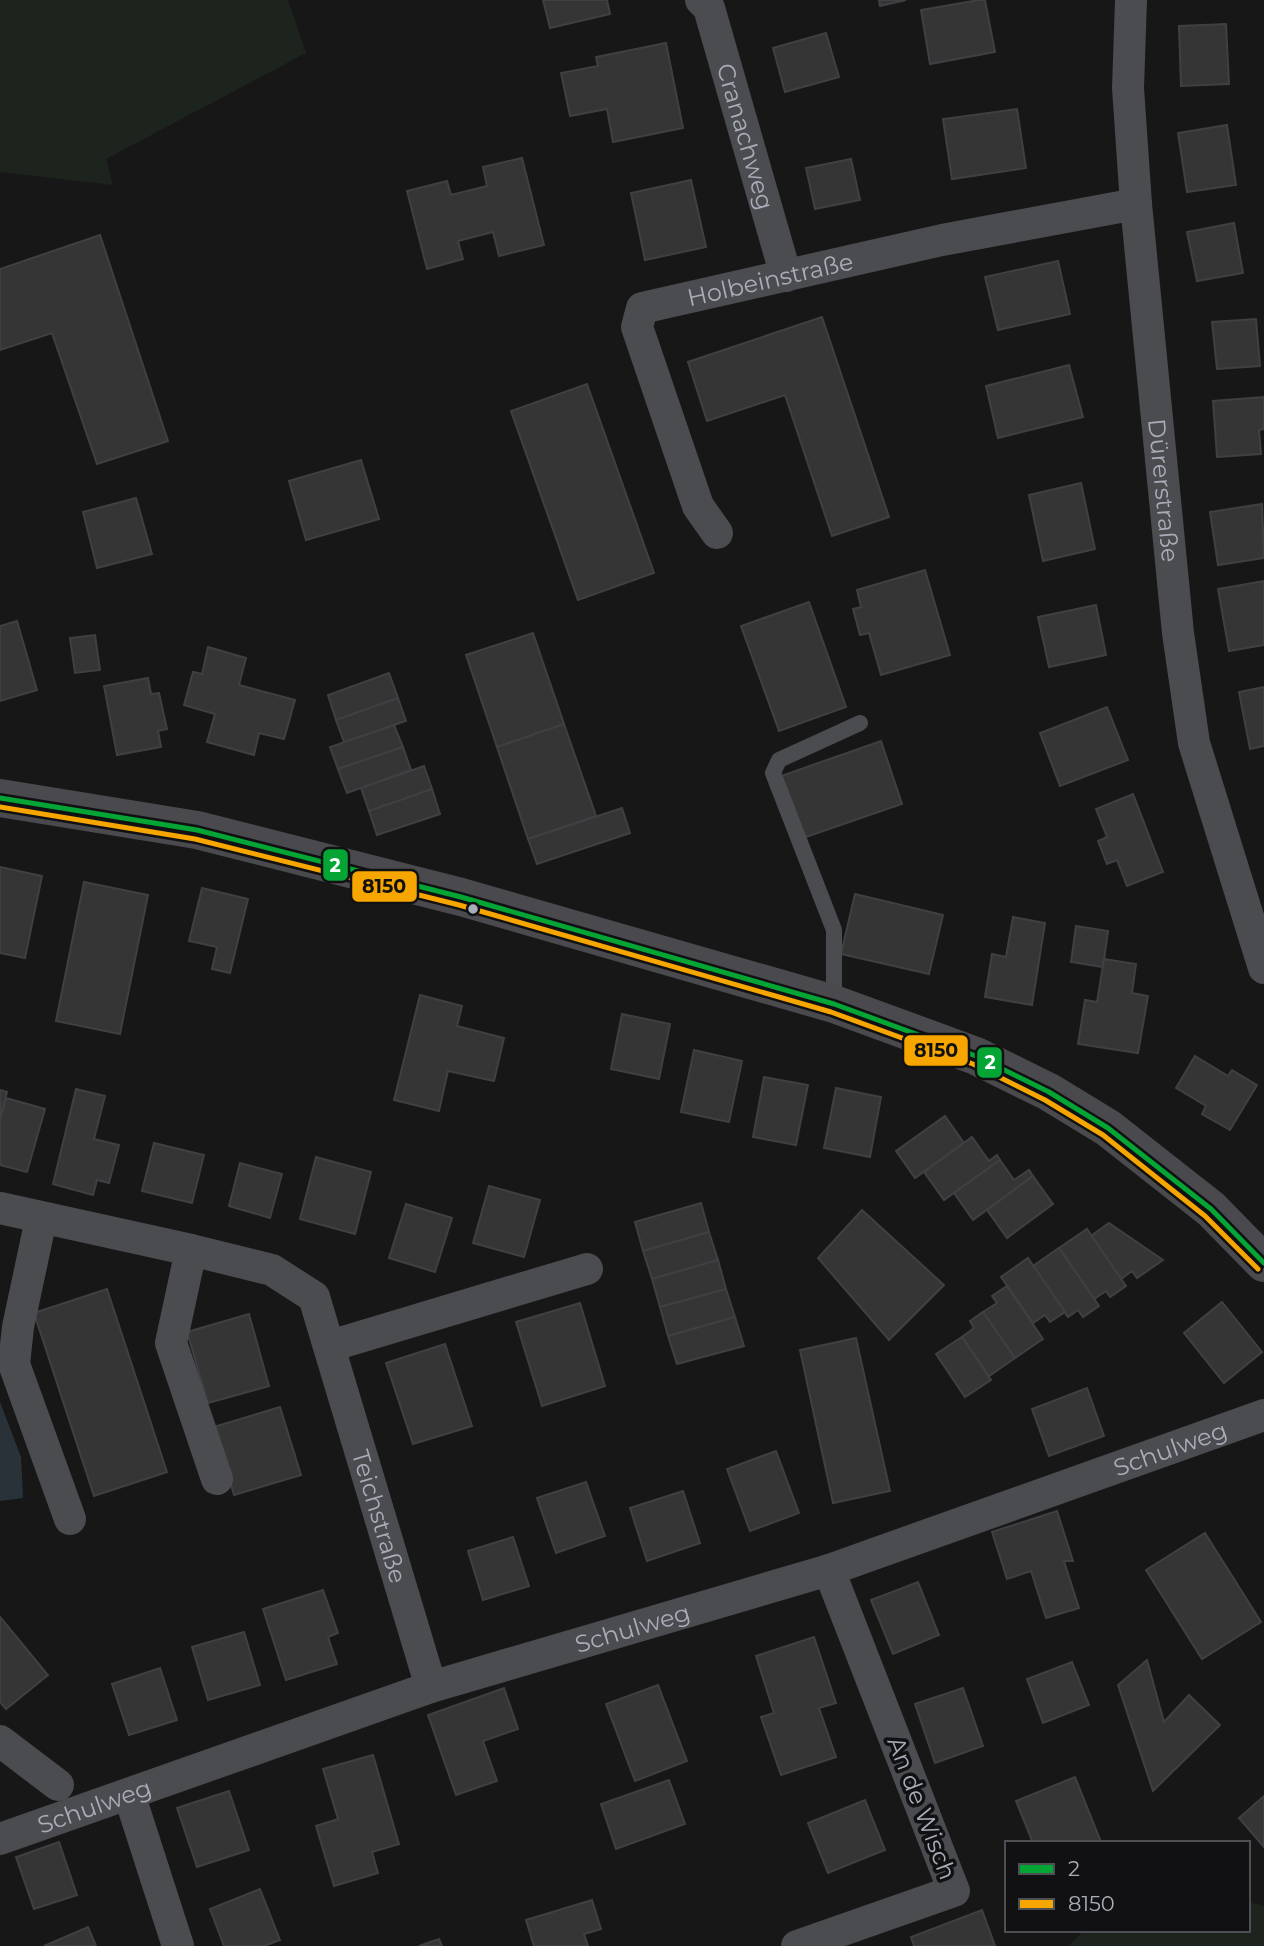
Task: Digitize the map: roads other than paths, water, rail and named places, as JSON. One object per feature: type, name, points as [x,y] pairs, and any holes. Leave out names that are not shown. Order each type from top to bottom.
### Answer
[{"type":"main road","points":[[0,798],[197,830],[461,897],[834,1004],[976,1056],[1049,1092],[1108,1128],[1160,1167],[1262,1255]]},
{"type":"street","name":"Cranachweg","points":[[701,0],[709,8],[786,276]]},
{"type":"street","name":"Dürerstraße","points":[[1131,0],[1128,88],[1136,204],[1178,633],[1194,743],[1264,968]]},
{"type":"street","name":"Holbeinstraße","points":[[718,533],[698,506],[636,327],[642,308],[942,240],[1136,204]]},
{"type":"street","name":"Teichstraße","points":[[0,1208],[272,1270],[314,1297],[431,1687]]},
{"type":"street","points":[[41,1219],[18,1327],[15,1364],[70,1519]]},
{"type":"street","points":[[191,1250],[171,1343],[217,1479]]},
{"type":"street","points":[[330,1346],[587,1269]]},
{"type":"street","name":"Schulweg","points":[[0,1839],[431,1687],[829,1570],[1264,1415]]},
{"type":"street","name":"An de Wisch","points":[[797,1946],[954,1891],[829,1570]]},
{"type":"street","points":[[0,1741],[58,1785]]},
{"type":"street","points":[[129,1794],[178,1946]]},
{"type":"lane","points":[[834,1004],[834,930],[773,773],[779,760],[860,723]]}]
